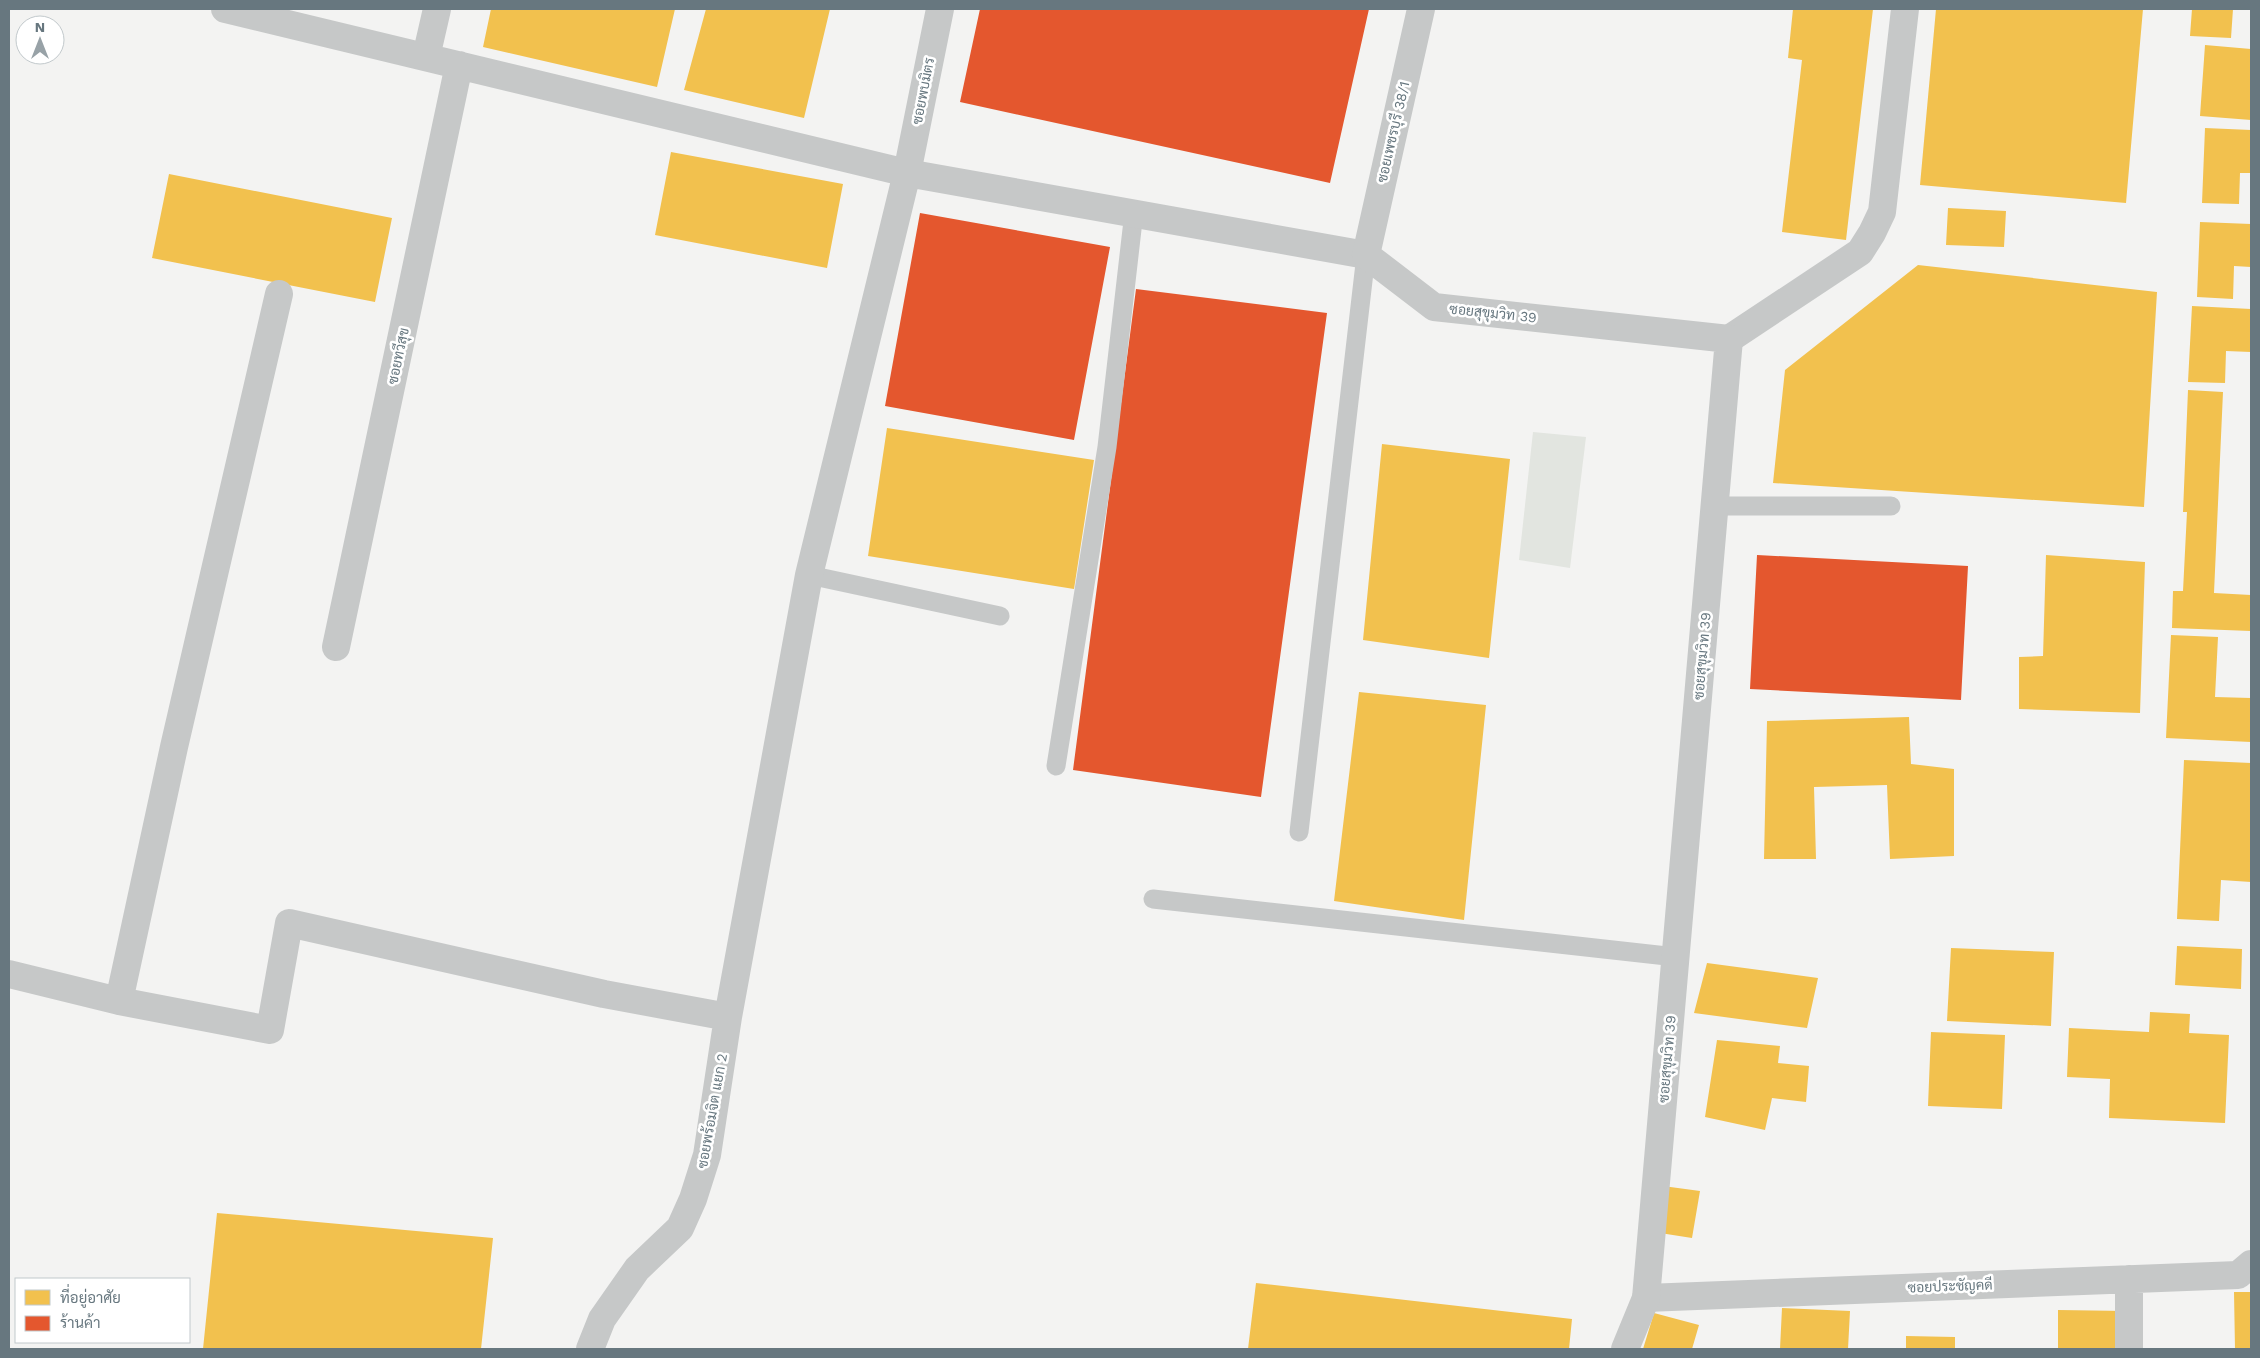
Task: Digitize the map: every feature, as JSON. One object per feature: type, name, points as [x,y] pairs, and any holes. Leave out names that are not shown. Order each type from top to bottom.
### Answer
[{"type":"street","points":[[225,9],[907,173],[1134,212],[1366,255]]},
{"type":"street","points":[[426,58],[437,9]]},
{"type":"street","name":"ซอยพบมิตร","points":[[810,575],[907,173],[940,9]]},
{"type":"street","name":"ซอยเพชรบุรี 38/1","points":[[1366,255],[1421,9]]},
{"type":"street","points":[[1729,339],[1860,252],[1872,233],[1882,212],[1905,9]]},
{"type":"street","name":"ซอยทวีสุข","points":[[336,647],[459,65]]},
{"type":"street","name":"ซอยสุขุมวิท 39","points":[[1366,255],[1434,307],[1729,339],[1646,1298],[1625,1349]]},
{"type":"street","points":[[119,1001],[174,747],[278,294]]},
{"type":"street","name":"ซอยพร้อมจิต แยก 2","points":[[590,1349],[602,1319],[637,1269],[680,1228],[693,1199],[707,1155],[728,1017],[810,575]]},
{"type":"street","points":[[9,974],[119,1001],[270,1030],[289,923],[604,994],[728,1017]]},
{"type":"street","name":"ซอยประชัญคดี","points":[[1646,1298],[2238,1275],[2251,1264]]},
{"type":"street","points":[[2129,1279],[2129,1349]]},
{"type":"lane","points":[[1056,766],[1107,447],[1134,212]]},
{"type":"lane","points":[[1300,832],[1366,255]]},
{"type":"lane","points":[[1715,506],[1891,506]]},
{"type":"lane","points":[[810,575],[1000,616]]},
{"type":"lane","points":[[1153,899],[1676,957]]},
{"type":"shaded area","points":[[1533,432],[1586,437],[1570,568],[1519,560]]},
{"type":"building: ที่อยู่อาศัย","points":[[491,9],[675,9],[657,87],[483,47]]},
{"type":"building: ที่อยู่อาศัย","points":[[706,9],[830,9],[804,118],[684,90]]},
{"type":"building: ที่อยู่อาศัย","points":[[1793,9],[1873,9],[1846,240],[1782,232],[1802,60],[1788,58]]},
{"type":"building: ที่อยู่อาศัย","points":[[1936,9],[2143,9],[2126,203],[1920,185]]},
{"type":"building: ที่อยู่อาศัย","points":[[2192,9],[2233,9],[2231,38],[2190,36]]},
{"type":"building: ที่อยู่อาศัย","points":[[2205,45],[2251,49],[2251,120],[2200,116]]},
{"type":"building: ที่อยู่อาศัย","points":[[2205,128],[2251,130],[2251,173],[2240,173],[2239,204],[2202,203]]},
{"type":"building: ที่อยู่อาศัย","points":[[671,152],[843,184],[827,268],[655,235]]},
{"type":"building: ที่อยู่อาศัย","points":[[169,174],[392,218],[375,302],[152,258]]},
{"type":"building: ที่อยู่อาศัย","points":[[1948,208],[2006,211],[2004,247],[1946,245]]},
{"type":"building: ที่อยู่อาศัย","points":[[2200,222],[2251,224],[2251,267],[2234,266],[2233,299],[2197,297]]},
{"type":"building: ที่อยู่อาศัย","points":[[1918,265],[2157,292],[2144,507],[1773,483],[1785,370]]},
{"type":"building: ที่อยู่อาศัย","points":[[2192,306],[2251,309],[2251,352],[2226,351],[2225,383],[2188,382]]},
{"type":"building: ที่อยู่อาศัย","points":[[2188,390],[2223,392],[2214,593],[2251,595],[2251,631],[2172,628],[2173,591],[2183,591],[2187,512],[2183,512]]},
{"type":"building: ที่อยู่อาศัย","points":[[887,428],[1094,460],[1074,589],[868,556]]},
{"type":"building: ที่อยู่อาศัย","points":[[1382,444],[1510,459],[1489,658],[1363,640]]},
{"type":"building: ที่อยู่อาศัย","points":[[2046,555],[2145,562],[2140,713],[2019,709],[2019,657],[2043,656]]},
{"type":"building: ที่อยู่อาศัย","points":[[2171,635],[2218,637],[2215,697],[2251,698],[2251,742],[2166,738]]},
{"type":"building: ที่อยู่อาศัย","points":[[1359,692],[1486,705],[1464,920],[1334,901]]},
{"type":"building: ที่อยู่อาศัย","points":[[1909,717],[1911,764],[1954,769],[1954,856],[1890,859],[1887,785],[1814,787],[1816,859],[1764,859],[1767,721]]},
{"type":"building: ที่อยู่อาศัย","points":[[2184,760],[2251,763],[2251,882],[2221,880],[2219,921],[2177,919]]},
{"type":"building: ที่อยู่อาศัย","points":[[2177,946],[2242,949],[2241,989],[2175,985]]},
{"type":"building: ที่อยู่อาศัย","points":[[1951,948],[2054,952],[2051,1026],[1947,1021]]},
{"type":"building: ที่อยู่อาศัย","points":[[1707,963],[1818,978],[1807,1028],[1694,1013]]},
{"type":"building: ที่อยู่อาศัย","points":[[2150,1012],[2190,1014],[2189,1033],[2229,1035],[2225,1123],[2109,1118],[2110,1079],[2067,1077],[2069,1028],[2149,1032]]},
{"type":"building: ที่อยู่อาศัย","points":[[1931,1032],[2005,1035],[2002,1109],[1928,1106]]},
{"type":"building: ที่อยู่อาศัย","points":[[1717,1040],[1780,1046],[1778,1063],[1809,1066],[1806,1102],[1772,1098],[1765,1130],[1705,1117]]},
{"type":"building: ที่อยู่อาศัย","points":[[1663,1186],[1700,1191],[1692,1238],[1660,1233]]},
{"type":"building: ที่อยู่อาศัย","points":[[217,1213],[493,1238],[481,1349],[203,1349]]},
{"type":"building: ที่อยู่อาศัย","points":[[1256,1283],[1572,1319],[1569,1349],[1248,1349]]},
{"type":"building: ที่อยู่อาศัย","points":[[2234,1292],[2251,1292],[2251,1349],[2235,1349]]},
{"type":"building: ที่อยู่อาศัย","points":[[1782,1308],[1850,1311],[1848,1349],[1780,1349]]},
{"type":"building: ที่อยู่อาศัย","points":[[2058,1310],[2126,1311],[2125,1349],[2058,1349]]},
{"type":"building: ที่อยู่อาศัย","points":[[1654,1313],[1699,1325],[1692,1349],[1643,1349]]},
{"type":"building: ที่อยู่อาศัย","points":[[1906,1336],[1955,1337],[1955,1349],[1906,1349]]},
{"type":"building: ร้านค้า","points":[[980,9],[1369,9],[1330,183],[960,102]]},
{"type":"building: ร้านค้า","points":[[920,213],[1110,247],[1074,440],[885,406]]},
{"type":"building: ร้านค้า","points":[[1136,289],[1327,313],[1261,797],[1073,770]]},
{"type":"building: ร้านค้า","points":[[1757,555],[1968,566],[1961,700],[1750,689]]}]
